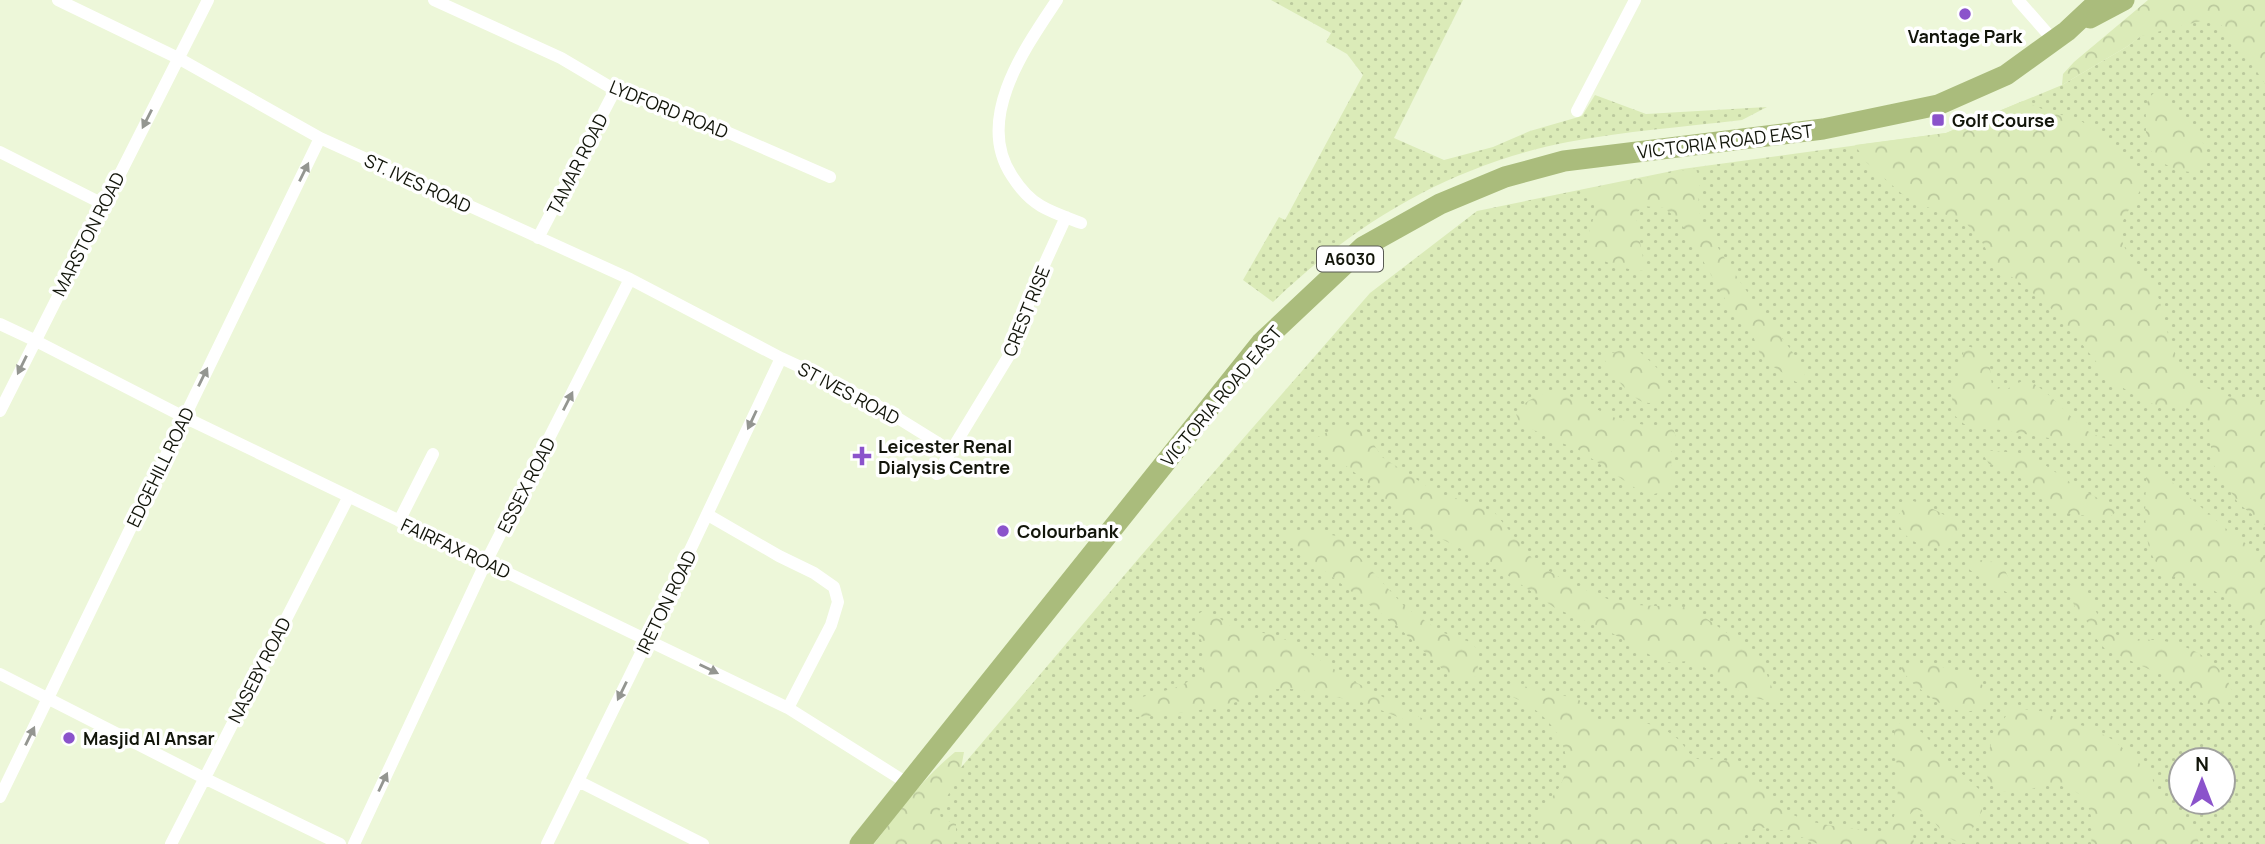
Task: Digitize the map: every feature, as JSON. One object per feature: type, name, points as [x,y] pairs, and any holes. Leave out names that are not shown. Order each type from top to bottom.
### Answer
[{"type":"highway","name":"VICTORIA ROAD EAST","points":[[860,844],[1261,343],[1363,247],[1440,204],[1505,177],[1564,161],[1823,129],[1938,105],[2006,75],[2060,36],[2100,0]]},
{"type":"highway","name":"VICTORIA ROAD EAST","points":[[2060,36],[2124,0]]},
{"type":"street","name":"ST. IVES ROAD","points":[[58,0],[178,58],[320,138],[630,279],[781,358]]},
{"type":"street","points":[[178,58],[208,0]]},
{"type":"street","name":"LYDFORD ROAD","points":[[433,0],[561,58],[615,90],[690,116],[830,177]]},
{"type":"street","points":[[1057,0],[1032,37],[1002,100],[997,119],[998,139],[1004,164],[1020,189],[1040,206],[1081,223]]},
{"type":"street","points":[[1577,111],[1635,0]]},
{"type":"street","points":[[2018,0],[2060,36]]},
{"type":"street","name":"MARSTON ROAD","points":[[0,411],[178,58]]},
{"type":"street","name":"TAMAR ROAD","points":[[538,238],[615,90]]},
{"type":"street","name":"EDGEHILL ROAD","points":[[0,797],[320,138]]},
{"type":"street","points":[[0,152],[103,204]]},
{"type":"street","name":"CREST RISE","points":[[937,474],[1016,344],[1033,289],[1066,217]]},
{"type":"street","name":"ESSEX ROAD","points":[[354,844],[486,562],[630,279]]},
{"type":"street","name":"FAIRFAX ROAD","points":[[0,324],[184,417],[789,708],[907,783]]},
{"type":"street","name":"ST IVES ROAD","points":[[781,358],[880,407],[951,451]]},
{"type":"street","name":"IRETON ROAD","points":[[547,844],[708,515],[781,358]]},
{"type":"street","points":[[399,521],[433,454]]},
{"type":"street","name":"NASEBY ROAD","points":[[171,844],[349,496]]},
{"type":"street","points":[[708,515],[814,573],[834,587],[838,602],[831,625],[789,708]]},
{"type":"street","points":[[0,674],[340,844]]},
{"type":"street","points":[[578,781],[703,844]]},
{"type":"green space","points":[[1271,0],[1463,0],[1394,138],[1444,160],[1493,147],[1530,131],[1582,116],[1595,95],[1646,114],[1767,107],[1742,120],[1589,138],[1525,152],[1485,165],[1408,200],[1373,222],[1338,246],[1273,302],[1243,280],[1279,217],[1285,220],[1363,75],[1347,54],[1326,42],[1331,33]]},
{"type":"green space","points":[[2148,0],[2265,0],[2265,84],[2246,55],[2217,20],[2205,20],[2141,36],[2062,85],[2063,74],[2074,62]]},
{"type":"green space","points":[[2185,0],[2265,0],[2265,844],[896,844],[1139,558],[1370,293],[1477,211],[1682,169],[1946,133],[2062,85],[2128,46]]},
{"type":"green space","points":[[2154,93],[2188,120],[2201,139],[2205,157],[2197,172],[2169,166],[2152,153],[2146,133],[2146,107]]},
{"type":"green space","points":[[2023,101],[2080,120],[2121,154],[2141,176],[2140,190],[2121,227],[2121,235],[2126,249],[2153,284],[2175,355],[2181,366],[2190,376],[2213,391],[2239,399],[2265,400],[2265,525],[2238,503],[2213,464],[2209,429],[2199,412],[2180,406],[2159,406],[2141,400],[2110,379],[2061,318],[2015,279],[1996,268],[1982,242],[1966,223],[1902,194],[1866,162],[1855,145],[1946,133]]},
{"type":"green space","points":[[1695,168],[1699,180],[1699,209],[1704,224],[1745,289],[1800,363],[1805,371],[1803,381],[1796,382],[1762,359],[1753,336],[1725,299],[1680,221],[1664,208],[1643,206],[1636,214],[1644,271],[1614,265],[1587,249],[1594,206],[1587,189]]},
{"type":"green space","points":[[1965,346],[1980,351],[1987,358],[1992,385],[2005,390],[2026,379],[2050,396],[2086,430],[2116,445],[2055,439],[1964,424],[1954,415],[1952,398]]},
{"type":"green space","points":[[1621,350],[1638,350],[1662,375],[1667,396],[1661,402],[1647,403],[1638,400],[1613,375],[1604,356]]},
{"type":"green space","points":[[1547,392],[1573,398],[1628,422],[1672,426],[1676,437],[1671,449],[1672,485],[1668,490],[1651,495],[1641,492],[1579,450],[1519,422],[1516,414],[1522,406]]},
{"type":"green space","points":[[1343,424],[1363,428],[1382,457],[1439,494],[1494,512],[1536,563],[1569,583],[1615,602],[1683,607],[1697,612],[1760,656],[1772,688],[1785,698],[1784,703],[1746,694],[1692,662],[1675,664],[1657,659],[1610,632],[1555,608],[1493,565],[1410,523],[1373,487],[1318,444],[1318,437]]},
{"type":"green space","points":[[1984,450],[2029,454],[2117,511],[2110,517],[2079,515],[2055,509],[2022,474],[1989,464]]},
{"type":"green space","points":[[2157,469],[2224,527],[2265,558],[2265,629],[2213,590],[2172,576],[2161,568],[2154,558],[2146,532],[2146,477],[2149,470]]},
{"type":"green space","points":[[1913,501],[1938,511],[1955,523],[1959,527],[1955,541],[1933,547],[1909,538],[1901,529],[1897,517],[1906,505]]},
{"type":"green space","points":[[1284,531],[1313,531],[1341,537],[1404,606],[1441,632],[1473,643],[1479,655],[1477,675],[1470,681],[1455,681],[1395,624],[1328,574],[1284,536]]},
{"type":"green space","points":[[1967,558],[2000,563],[2014,589],[2012,595],[1970,570],[1966,563]]},
{"type":"green space","points":[[2080,589],[2111,631],[2125,638],[2179,645],[2203,656],[2222,673],[2233,695],[2220,708],[2207,706],[2185,681],[2155,672],[2105,649],[2075,608],[2071,596],[2074,590]]},
{"type":"green space","points":[[1207,610],[1231,626],[1271,634],[1296,644],[1346,677],[1440,728],[1437,733],[1361,702],[1295,689],[1277,689],[1241,701],[1191,712],[1136,717],[1136,699],[1186,683],[1202,670],[1206,654],[1195,625],[1199,614]]},
{"type":"green space","points":[[1904,663],[1941,667],[1968,675],[1986,690],[1989,701],[1978,709],[1967,711],[1942,704],[1919,688],[1901,670]]},
{"type":"green space","points":[[1514,684],[1578,699],[1586,706],[1586,714],[1593,722],[1628,721],[1660,728],[1679,740],[1696,759],[1723,760],[1734,764],[1772,801],[1791,814],[1812,822],[1857,829],[1879,836],[1890,826],[1895,813],[1898,784],[1894,727],[1904,720],[1924,734],[1942,756],[1981,791],[1982,811],[1965,843],[1951,839],[1924,812],[1917,809],[1911,813],[1914,844],[1818,844],[1787,831],[1758,827],[1723,844],[1552,844],[1537,831],[1539,817],[1561,784],[1566,770],[1566,756],[1555,730],[1546,719],[1535,709],[1510,696],[1507,686]]},
{"type":"green space","points":[[2012,708],[2041,711],[2058,719],[2091,728],[2115,741],[2152,775],[2167,803],[2167,816],[2180,816],[2196,834],[2199,844],[2091,844],[2089,810],[2086,802],[2074,791],[2052,784],[2018,792],[2008,792],[1995,787],[1988,779],[1988,754]]},
{"type":"green space","points":[[955,752],[964,752],[960,774],[939,811],[941,818],[956,824],[956,833],[951,844],[874,844],[922,784]]},
{"type":"place","name":"Vantage Park","points":[[1965,14]]},
{"type":"place","name":"Golf Course","points":[[1938,120]]},
{"type":"place","name":"Leicester Renal Dialysis Centre","points":[[862,456]]},
{"type":"place","name":"Colourbank","points":[[1003,531]]},
{"type":"place","name":"Masjid Al Ansar","points":[[69,738]]}]
